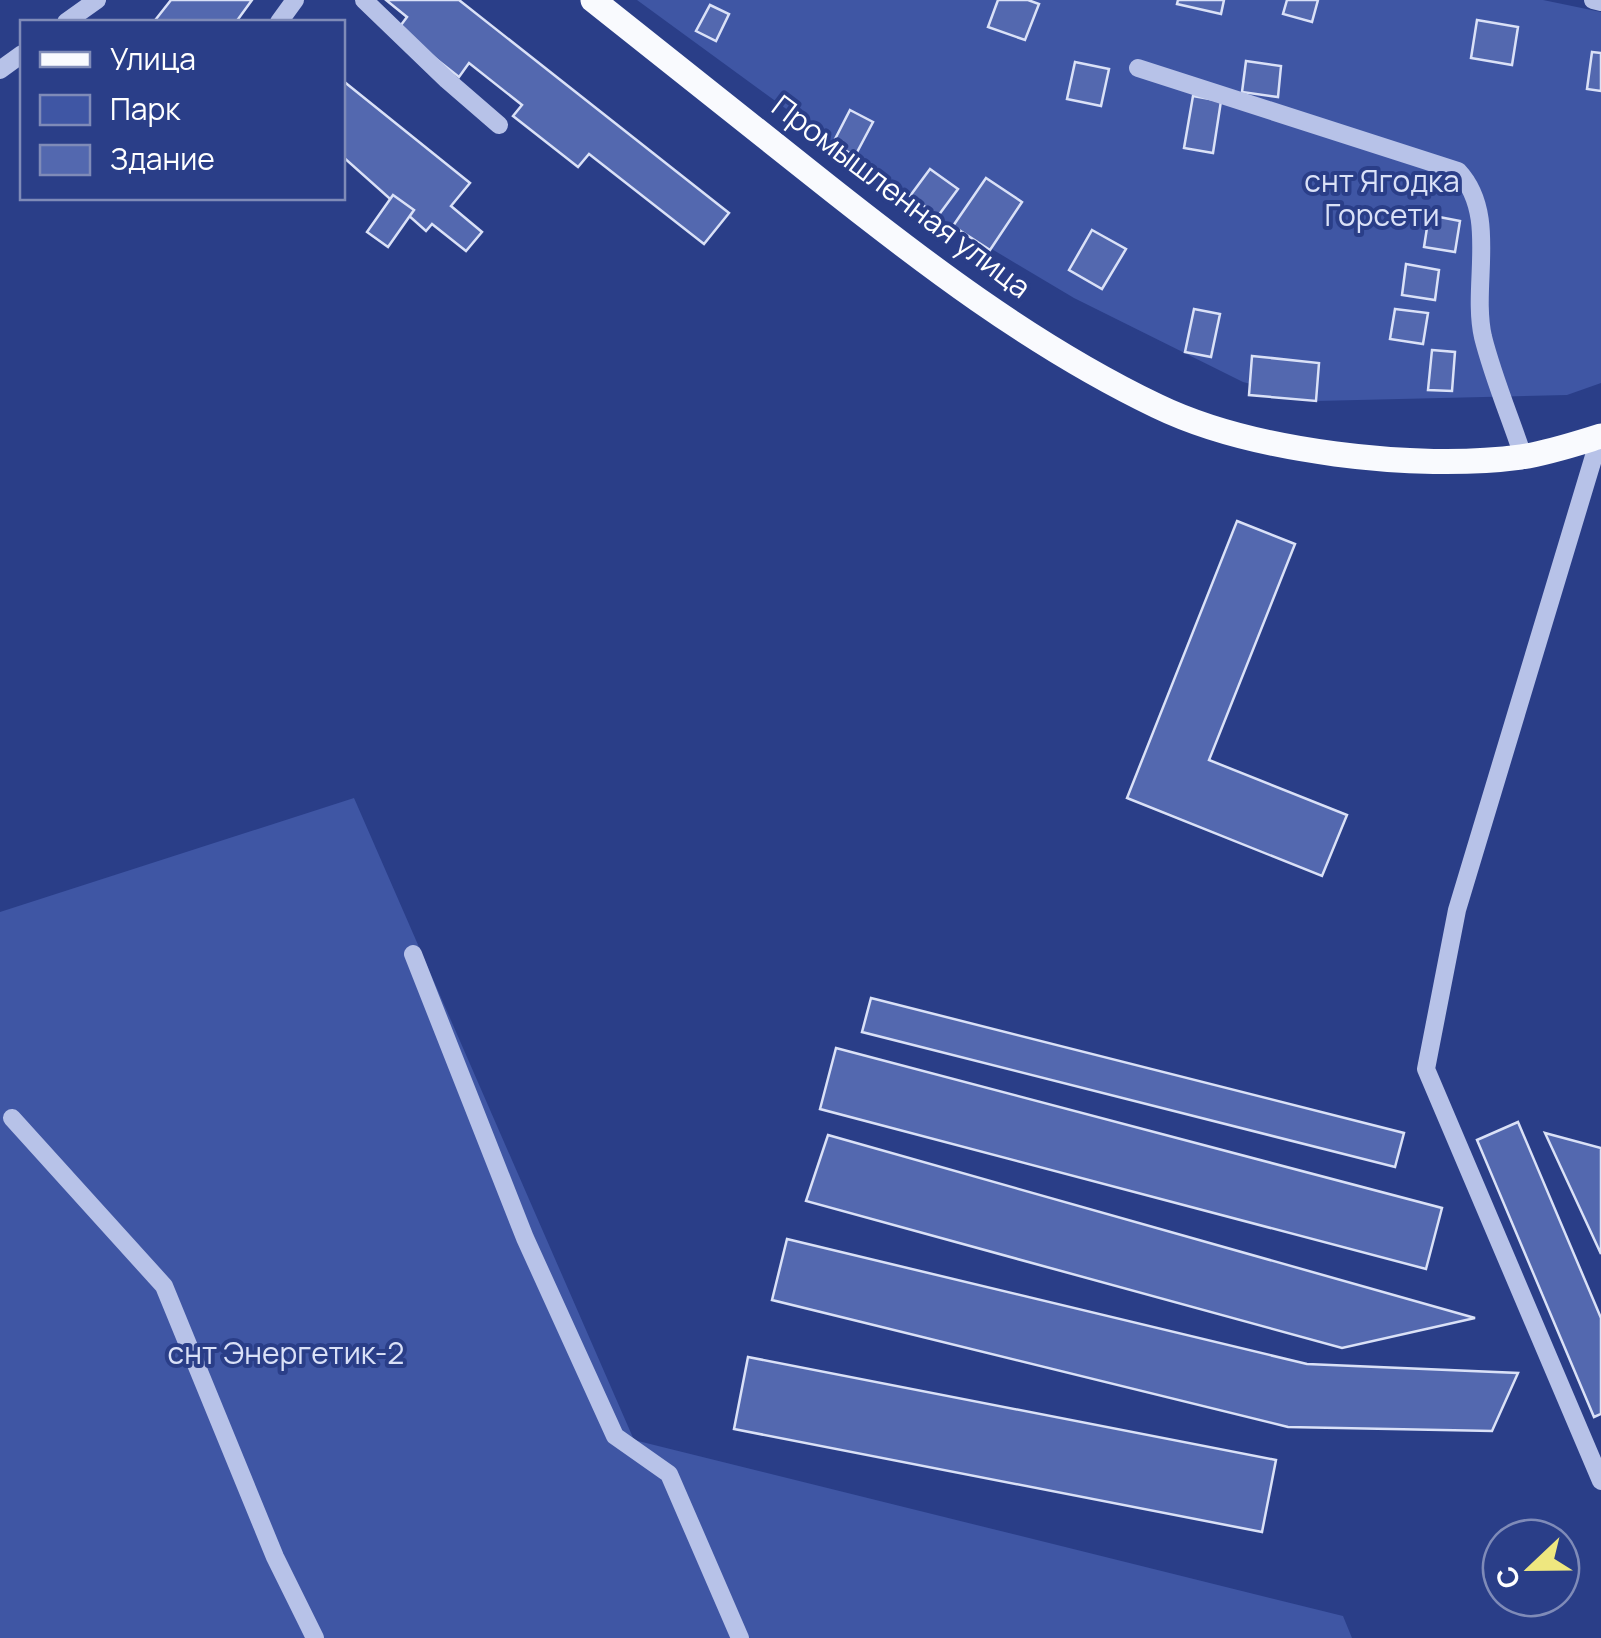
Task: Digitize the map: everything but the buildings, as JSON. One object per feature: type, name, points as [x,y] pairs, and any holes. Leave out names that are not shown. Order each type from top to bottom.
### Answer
[{"type":"main road","name":"Промышленная улица","points":[[593,0],[911,252],[1013,323],[1158,407],[1276,443],[1346,454],[1479,461],[1522,456],[1600,436]]},
{"type":"street","points":[[69,20],[98,0]]},
{"type":"street","points":[[364,0],[499,124]]},
{"type":"street","points":[[1593,0],[1601,2]]},
{"type":"street","points":[[1138,68],[1458,171],[1471,186],[1479,221],[1482,334],[1522,456]]},
{"type":"street","points":[[1600,436],[1458,910],[1426,1069],[1601,1481]]},
{"type":"street","points":[[413,954],[524,1238],[615,1436],[669,1474],[740,1638]]},
{"type":"street","points":[[12,1118],[164,1286],[275,1557],[315,1638]]},
{"type":"green space","name":"снт Ягодка Горсети","points":[[637,0],[1543,0],[1601,12],[1601,383],[1567,395],[1316,401],[1243,382],[1074,298],[938,217],[843,154]]},
{"type":"green space","name":"снт Энергетик-2","points":[[354,798],[634,1440],[1343,1616],[1352,1638],[0,1638],[0,912]]}]
